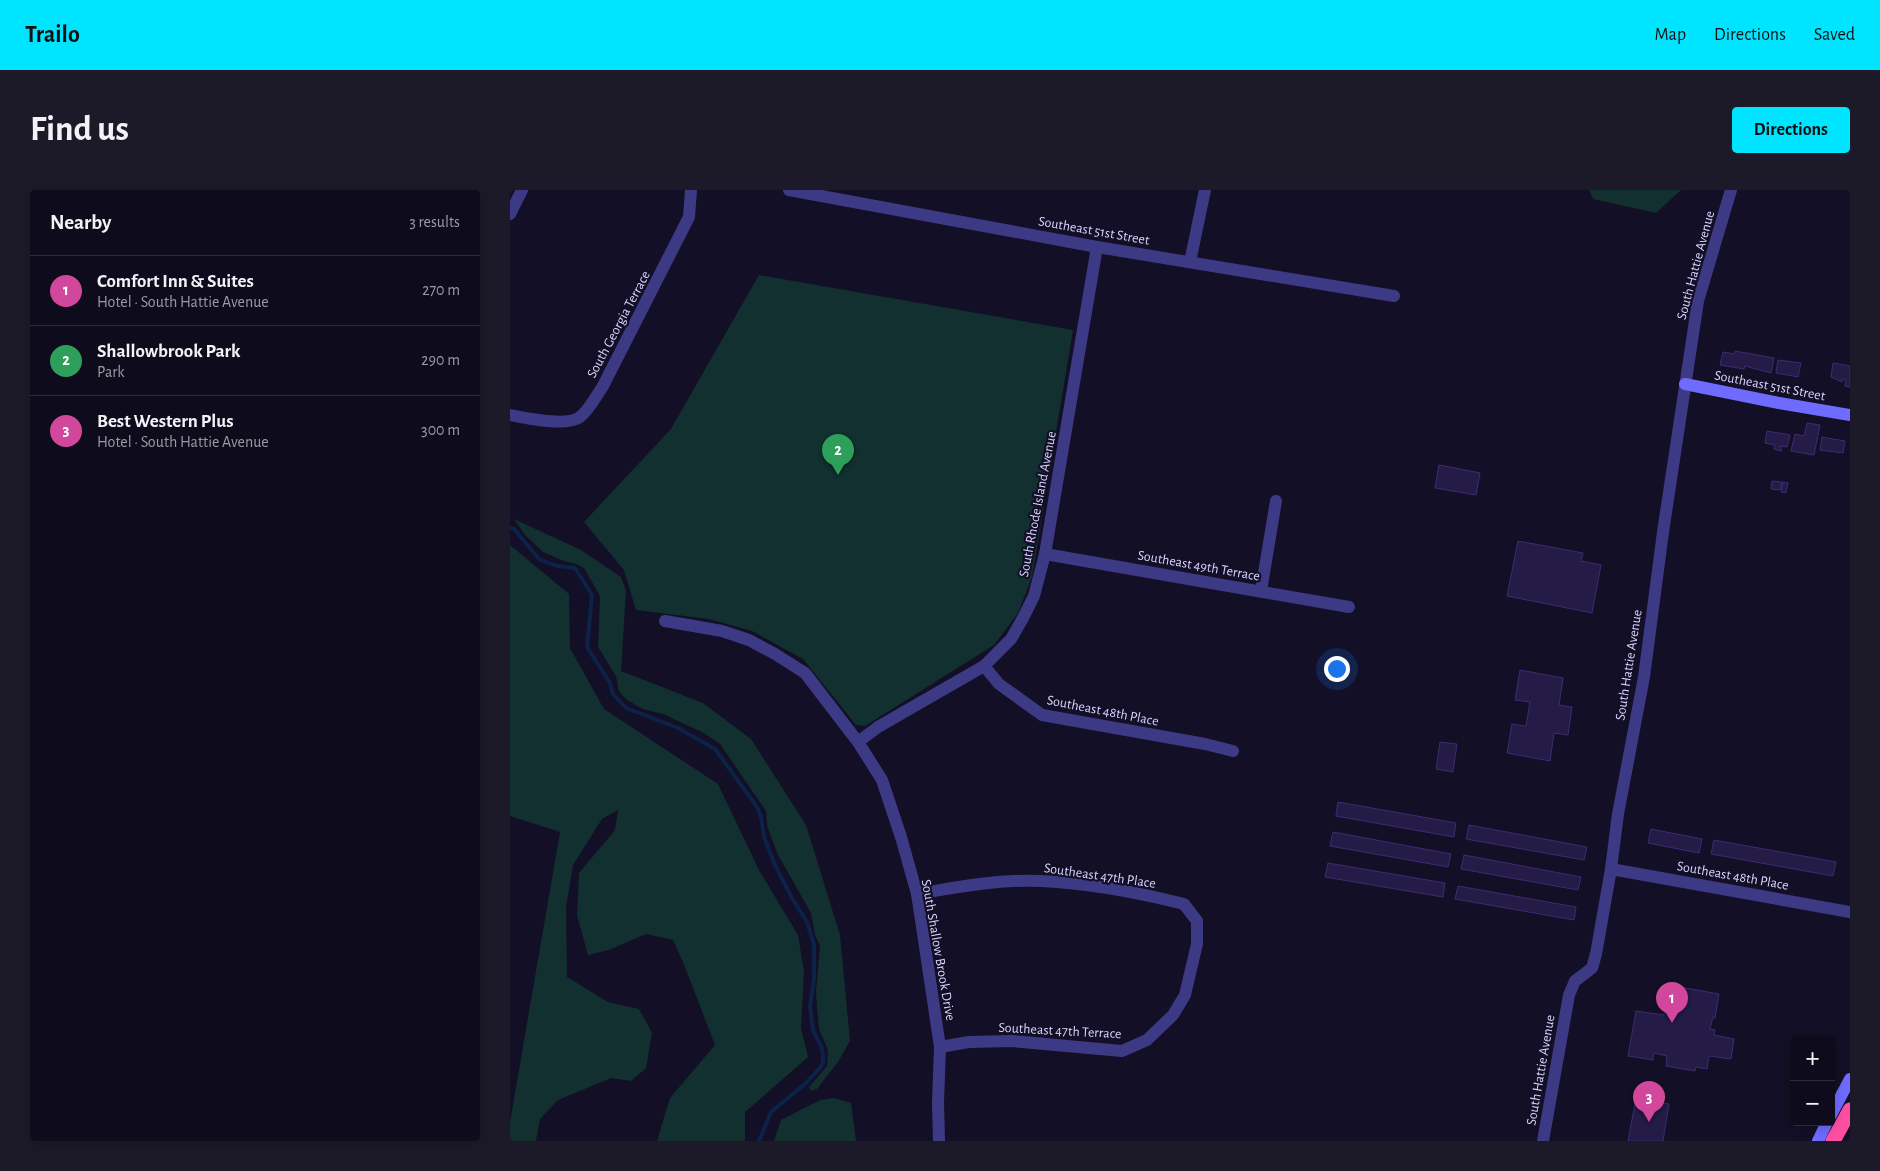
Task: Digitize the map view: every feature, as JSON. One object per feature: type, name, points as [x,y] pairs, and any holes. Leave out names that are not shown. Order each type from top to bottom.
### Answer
[{"type":"highway","points":[[1833,1141],[1850,1110]]},
{"type":"street","points":[[510,214],[522,190]]},
{"type":"street","name":"South Georgia Terrace","points":[[510,415],[556,422],[578,419],[591,405],[603,386],[689,217],[691,190]]},
{"type":"street","name":"Southeast 51st Street","points":[[789,190],[814,192],[1098,247],[1394,296]]},
{"type":"street","points":[[1190,262],[1205,190]]},
{"type":"street","name":"South Hattie Avenue","points":[[1543,1139],[1569,995],[1576,980],[1592,968],[1596,954],[1611,869],[1618,814],[1644,677],[1698,301],[1730,190]]},
{"type":"street","name":"South Rhode Island Avenue","points":[[858,742],[878,726],[984,666],[1011,639],[1034,596],[1045,554],[1098,247]]},
{"type":"street","name":"Southeast 51st Street","points":[[1685,384],[1850,415]]},
{"type":"street","points":[[1261,591],[1276,501]]},
{"type":"street","name":"Southeast 49th Terrace","points":[[1045,554],[1349,607]]},
{"type":"street","name":"South Shallow Brook Drive","points":[[666,621],[722,631],[749,640],[776,654],[805,673],[858,742],[882,780],[917,894],[940,1047],[939,1141]]},
{"type":"street","name":"Southeast 48th Place","points":[[984,666],[998,684],[1042,715],[1233,750]]},
{"type":"street","name":"Southeast 48th Place","points":[[1611,869],[1850,912]]},
{"type":"street","name":"Southeast 47th Place","points":[[917,894],[1004,881],[1041,880],[1073,883],[1184,904],[1197,921],[1197,944],[1185,995]]},
{"type":"street","name":"Southeast 47th Terrace","points":[[940,1047],[969,1042],[1012,1041],[1122,1052],[1147,1040],[1161,1028],[1173,1015],[1185,995]]},
{"type":"street","points":[[1835,1107],[1850,1079]]},
{"type":"street","points":[[1818,1141],[1826,1126]]},
{"type":"green space","points":[[1589,190],[1681,190],[1656,213],[1593,199]]},
{"type":"green space","points":[[759,275],[1073,330],[1032,577],[1018,613],[994,645],[865,726],[856,725],[803,659],[752,631],[709,619],[636,610],[624,570],[584,522],[671,429]]},
{"type":"green space","points":[[514,519],[581,550],[621,577],[626,591],[621,671],[703,703],[751,739],[806,825],[840,935],[850,1041],[838,1062],[817,1089],[811,1091],[809,1087],[827,1066],[828,1050],[819,1029],[817,1008],[816,992],[820,946],[815,935],[811,913],[778,855],[767,826],[766,811],[720,744],[704,733],[663,714],[643,709],[627,700],[619,691],[616,676],[598,647],[600,596],[584,568],[543,552],[525,535]]},
{"type":"green space","points":[[510,545],[569,594],[570,648],[604,709],[718,784],[759,870],[798,935],[804,972],[801,1028],[808,1057],[745,1112],[745,1141],[657,1141],[670,1098],[715,1045],[673,940],[646,934],[609,950],[588,955],[577,915],[579,873],[615,830],[618,810],[602,819],[573,865],[566,907],[567,977],[608,1002],[639,1009],[652,1033],[646,1068],[631,1081],[611,1078],[558,1100],[540,1119],[536,1141],[510,1141],[510,1122],[560,832],[510,816]]},
{"type":"green space","points":[[834,1098],[851,1103],[856,1141],[774,1141],[781,1120],[820,1100]]},
{"type":"building","points":[[1735,351],[1774,358],[1771,373],[1745,366],[1744,369],[1720,365],[1723,352],[1734,354]]},
{"type":"building","points":[[1778,360],[1801,363],[1798,377],[1776,373]]},
{"type":"building","points":[[1833,363],[1850,366],[1850,387],[1845,386],[1846,380],[1842,379],[1842,382],[1831,377]]},
{"type":"building","points":[[1807,423],[1820,425],[1814,455],[1791,451],[1795,434],[1804,436]]},
{"type":"building","points":[[1767,431],[1790,435],[1787,447],[1781,446],[1781,451],[1774,449],[1775,445],[1765,443]]},
{"type":"building","points":[[1822,437],[1845,441],[1843,453],[1820,450]]},
{"type":"building","points":[[1439,465],[1480,473],[1476,495],[1435,488]]},
{"type":"building","points":[[1772,481],[1782,482],[1780,490],[1771,489]]},
{"type":"building","points":[[1783,482],[1788,483],[1786,493],[1781,492]]},
{"type":"building","points":[[1518,541],[1583,553],[1581,561],[1601,565],[1592,613],[1507,596]]},
{"type":"building","points":[[1520,670],[1563,678],[1559,705],[1572,707],[1568,735],[1554,733],[1550,761],[1507,753],[1512,724],[1526,726],[1530,702],[1515,700]]},
{"type":"building","points":[[1440,742],[1457,744],[1453,772],[1436,769]]},
{"type":"building","points":[[1338,802],[1456,823],[1454,837],[1336,816]]},
{"type":"building","points":[[1469,825],[1587,847],[1584,860],[1466,839]]},
{"type":"building","points":[[1651,829],[1702,839],[1699,853],[1648,843]]},
{"type":"building","points":[[1333,832],[1451,854],[1448,867],[1330,846]]},
{"type":"building","points":[[1714,840],[1836,862],[1833,876],[1711,854]]},
{"type":"building","points":[[1464,855],[1581,877],[1578,890],[1461,869]]},
{"type":"building","points":[[1328,863],[1445,883],[1443,897],[1325,877]]},
{"type":"building","points":[[1458,886],[1576,907],[1574,920],[1455,899]]},
{"type":"building","points":[[1669,985],[1719,994],[1715,1018],[1713,1017],[1710,1029],[1715,1030],[1714,1035],[1734,1039],[1731,1059],[1709,1056],[1707,1069],[1696,1067],[1695,1071],[1666,1066],[1667,1056],[1654,1053],[1653,1060],[1628,1056],[1636,1011],[1664,1015]]},
{"type":"building","points":[[1638,1088],[1665,1093],[1663,1103],[1669,1104],[1663,1141],[1628,1141]]},
{"type":"waterway","points":[[510,528],[514,529],[539,559],[557,566],[575,568],[592,595],[587,647],[610,683],[613,694],[626,708],[678,728],[715,749],[757,807],[761,817],[764,837],[775,865],[807,922],[814,944],[814,979],[810,1006],[813,1030],[821,1046],[823,1063],[806,1083],[771,1112],[759,1141]]},
{"type":"place","name":"Shallowbrook Park","points":[[838,475]]},
{"type":"place","name":"Comfort Inn & Suites","points":[[1672,1023]]},
{"type":"place","name":"Best Western Plus","points":[[1649,1122]]}]
